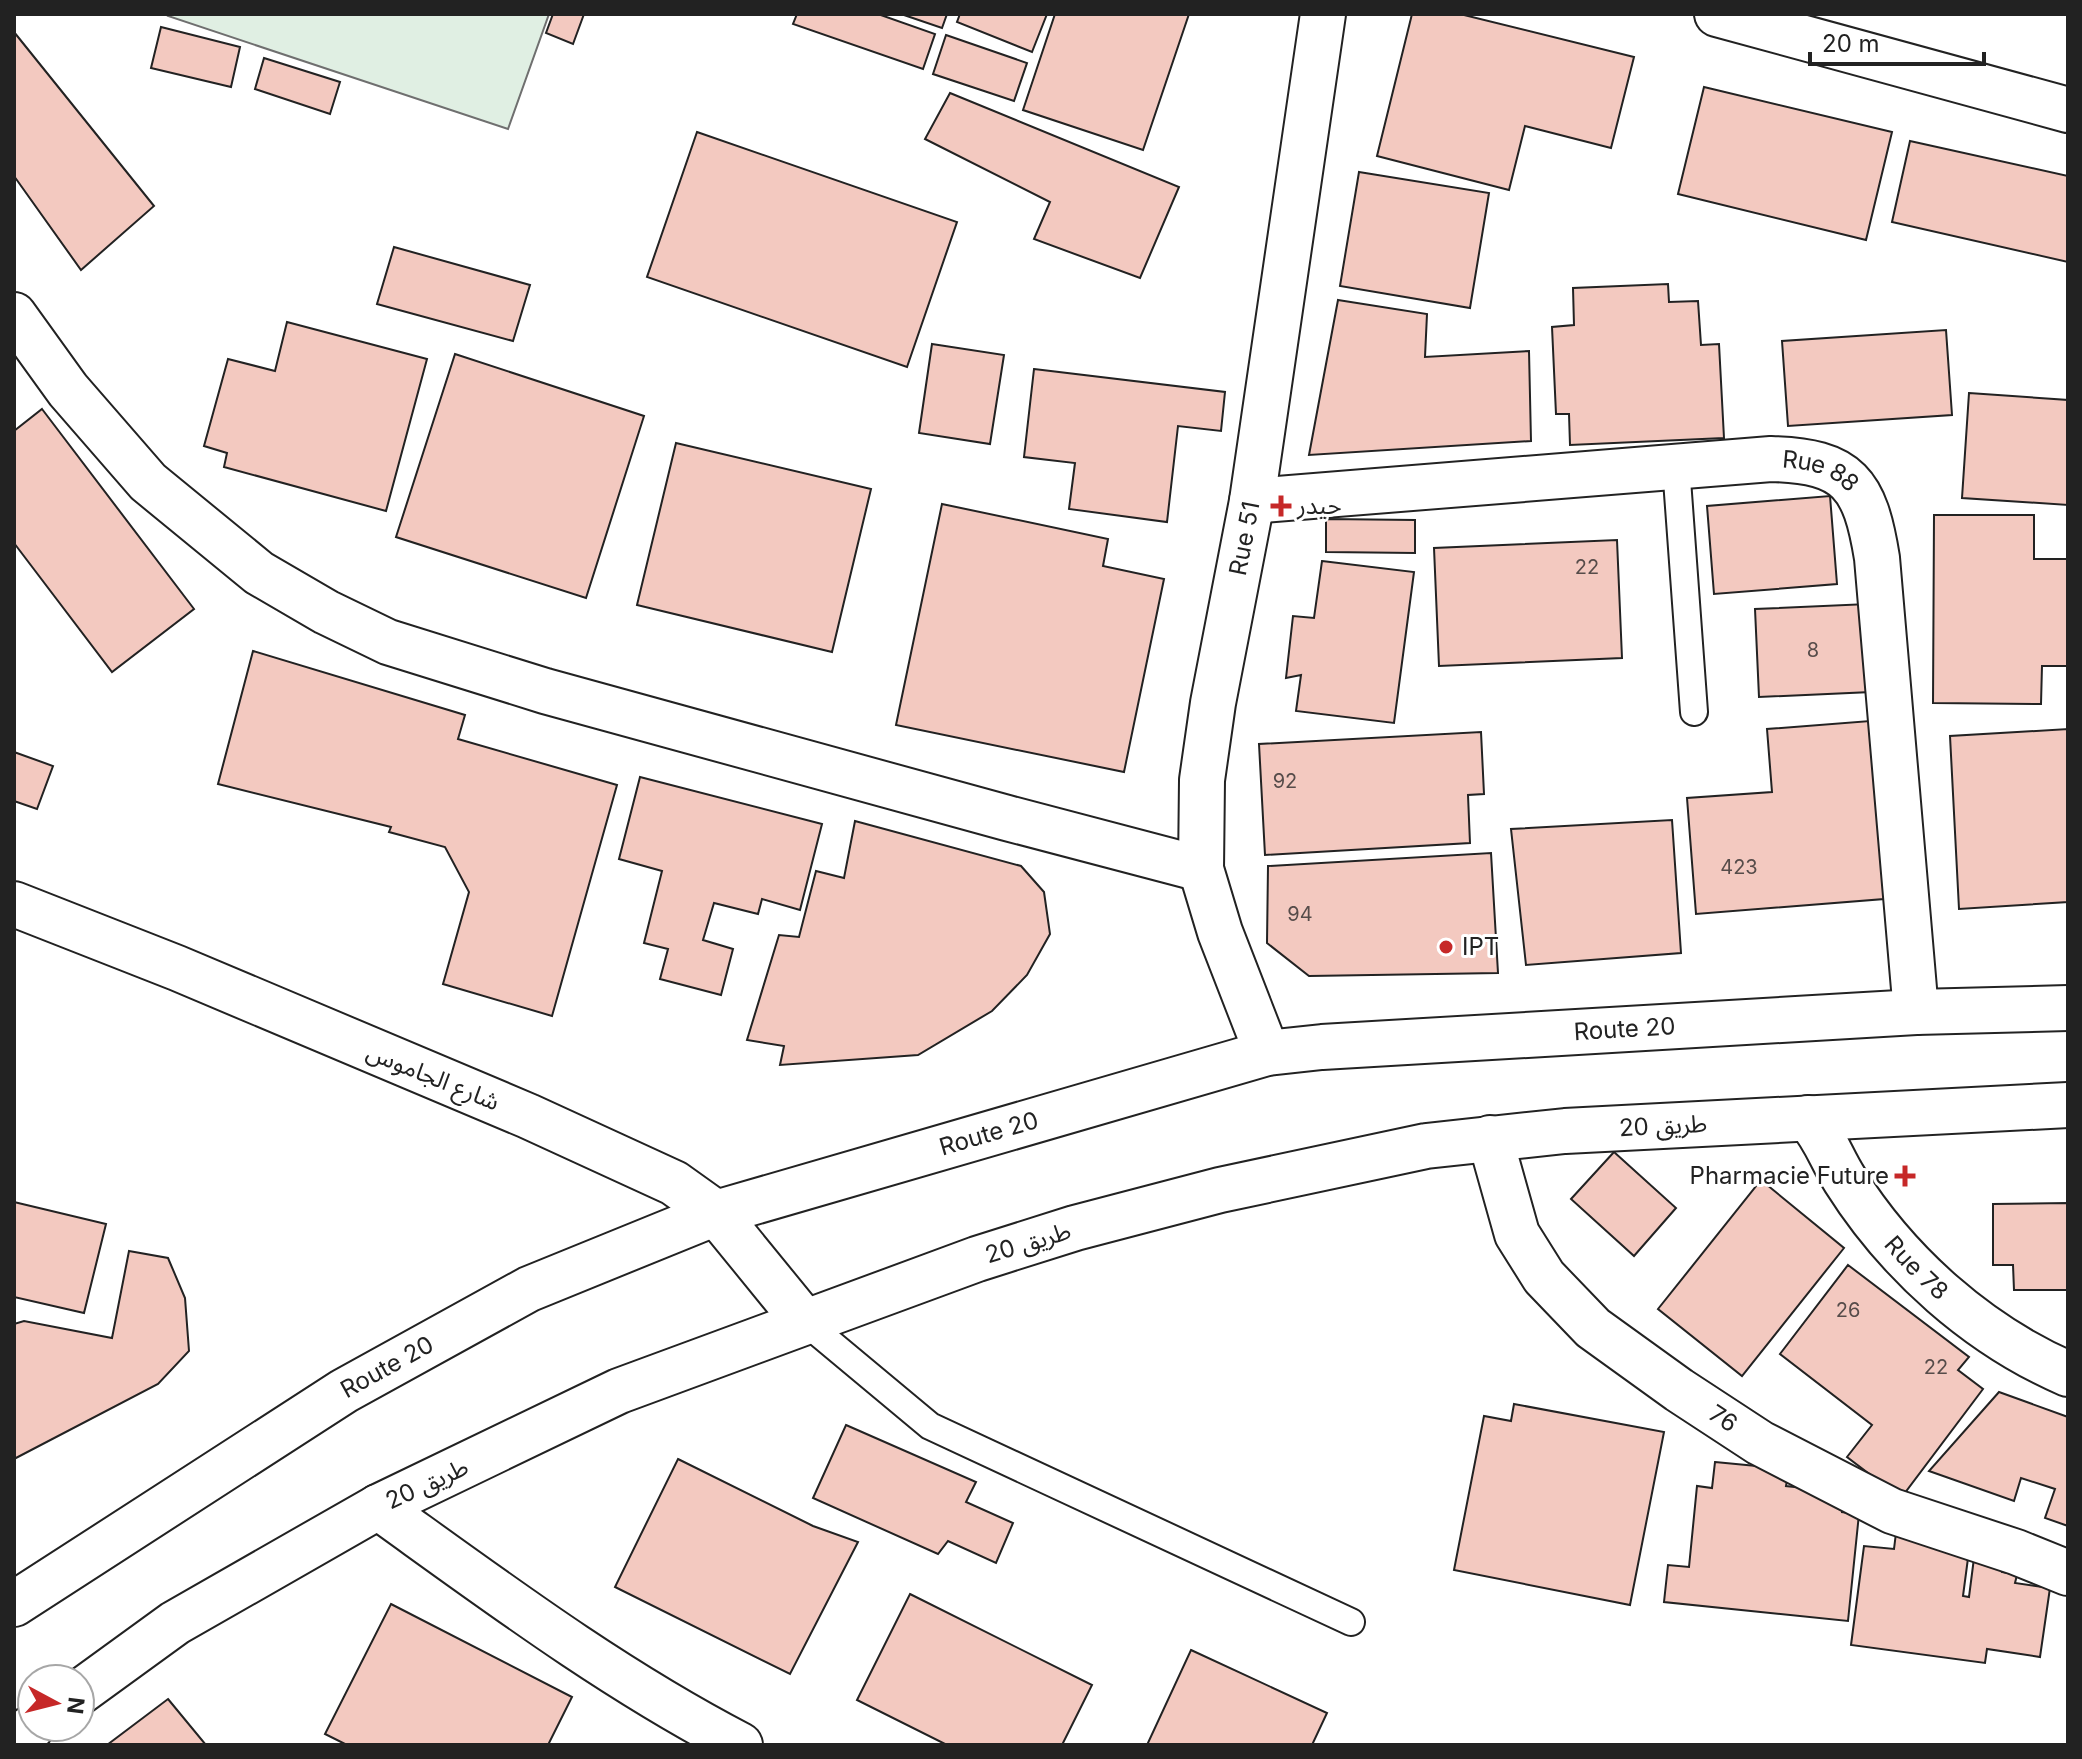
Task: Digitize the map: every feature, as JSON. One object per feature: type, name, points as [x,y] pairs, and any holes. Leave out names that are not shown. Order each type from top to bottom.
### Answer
[{"type":"street","name":"Rue 51","points":[[1267,1053],[1220,932],[1201,869],[1202,780],[1210,718],[1252,501],[1323,14]]},
{"type":"street","points":[[1717,14],[2068,110]]},
{"type":"street","points":[[14,315],[68,390],[148,482],[259,573],[326,612],[388,642],[545,691],[1201,869]]},
{"type":"street","name":"Rue 88","points":[[1252,501],[1676,466],[1796,460],[1827,467],[1848,478],[1864,499],[1871,519],[1877,558],[1916,1012]]},
{"type":"street","name":"شارع الجاموس","points":[[14,904],[177,968],[528,1116],[674,1183],[716,1213],[804,1321]]},
{"type":"street","name":"Route 20","points":[[14,1604],[344,1391],[529,1289],[716,1213],[1267,1053],[1322,1047],[1916,1012],[2068,1008]]},
{"type":"street","name":"طريق 20","points":[[96,1680],[175,1623],[378,1507],[619,1391],[977,1259],[1075,1228],[1336,1164],[1426,1146],[1490,1138],[1580,1130],[2068,1105]]},
{"type":"street","name":"Rue 78","points":[[1808,1118],[1824,1136],[1845,1179],[1873,1218],[1922,1274],[1985,1329],[2035,1359],[2068,1374]]},
{"type":"street","name":"76","points":[[1490,1138],[1517,1234],[1544,1277],[1593,1328],[1760,1443],[1892,1511],[2016,1552],[2068,1573]]},
{"type":"street","points":[[378,1507],[571,1645],[680,1714],[740,1745]]},
{"type":"lane","points":[[1676,466],[1694,712]]},
{"type":"lane","points":[[804,1321],[930,1426],[1351,1622]]},
{"type":"green space","points":[[169,14],[549,14],[508,129]]},
{"type":"building","points":[[553,14],[584,14],[573,44],[546,33]]},
{"type":"building","points":[[797,14],[878,14],[935,34],[923,69],[793,24]]},
{"type":"building","points":[[901,14],[947,14],[942,28]]},
{"type":"building","points":[[960,14],[1047,14],[1032,52],[957,22]]},
{"type":"building","points":[[1055,14],[1189,14],[1143,150],[1023,110]]},
{"type":"building","points":[[1412,14],[1460,14],[1634,57],[1611,148],[1525,126],[1509,190],[1377,156]]},
{"type":"building","points":[[161,27],[240,47],[231,87],[151,68]]},
{"type":"building","points":[[14,32],[154,206],[81,270],[14,176]]},
{"type":"building","points":[[946,35],[1027,63],[1014,101],[933,74]]},
{"type":"building","points":[[264,58],[340,82],[330,114],[255,89]]},
{"type":"building","points":[[1704,87],[1892,132],[1866,240],[1678,194]]},
{"type":"building","points":[[950,93],[1179,187],[1140,278],[1034,239],[1050,202],[925,139]]},
{"type":"building","points":[[697,132],[957,222],[907,367],[647,277]]},
{"type":"building","points":[[1910,141],[2068,176],[2068,262],[1892,222]]},
{"type":"building","points":[[1359,172],[1489,193],[1470,308],[1340,286]]},
{"type":"building","points":[[394,247],[530,285],[513,341],[377,304]]},
{"type":"building","points":[[1668,284],[1669,302],[1698,301],[1701,345],[1719,344],[1724,438],[1570,445],[1569,414],[1556,414],[1552,327],[1574,325],[1573,288]]},
{"type":"building","points":[[1338,300],[1427,314],[1425,357],[1529,351],[1531,441],[1309,455]]},
{"type":"building","points":[[287,322],[427,359],[386,511],[224,467],[227,453],[204,446],[228,359],[275,371]]},
{"type":"building","points":[[1946,330],[1952,415],[1788,426],[1782,341]]},
{"type":"building","points":[[932,344],[1004,355],[990,444],[919,433]]},
{"type":"building","points":[[455,354],[644,416],[586,598],[396,537]]},
{"type":"building","points":[[1034,369],[1225,392],[1221,431],[1178,426],[1167,522],[1069,509],[1075,463],[1024,457]]},
{"type":"building","points":[[1969,393],[2068,400],[2068,505],[1962,498]]},
{"type":"building","points":[[42,409],[194,609],[112,672],[14,543],[14,431]]},
{"type":"building","points":[[676,443],[871,489],[832,652],[637,605]]},
{"type":"building","points":[[1830,496],[1837,584],[1714,594],[1707,506]]},
{"type":"building","points":[[942,504],[1108,539],[1103,566],[1164,579],[1124,772],[896,725]]},
{"type":"building","points":[[1934,515],[2034,515],[2034,559],[2068,559],[2068,666],[2042,666],[2041,704],[1933,703]]},
{"type":"building","points":[[1326,519],[1415,520],[1415,553],[1326,552]]},
{"type":"building","points":[[1617,540],[1622,658],[1439,666],[1434,548]]},
{"type":"building","points":[[1322,561],[1414,572],[1394,723],[1296,711],[1301,675],[1286,678],[1293,616],[1314,618]]},
{"type":"building","points":[[1868,604],[1871,692],[1759,697],[1755,609]]},
{"type":"building","points":[[253,651],[465,715],[458,739],[617,785],[552,1016],[443,984],[469,892],[445,847],[389,832],[391,827],[218,784]]},
{"type":"building","points":[[1870,721],[1884,899],[1696,914],[1687,798],[1772,792],[1767,729]]},
{"type":"building","points":[[2068,729],[2068,902],[1959,909],[1950,736]]},
{"type":"building","points":[[1481,732],[1484,794],[1468,795],[1470,843],[1265,855],[1259,744]]},
{"type":"building","points":[[14,752],[53,766],[37,809],[14,801]]},
{"type":"building","points":[[640,777],[822,824],[800,910],[762,899],[758,914],[714,903],[703,940],[733,949],[721,995],[660,979],[668,949],[644,943],[662,871],[619,859]]},
{"type":"building","points":[[1672,820],[1681,953],[1526,965],[1511,829]]},
{"type":"building","points":[[855,821],[1021,866],[1044,892],[1050,934],[1027,975],[992,1011],[918,1055],[780,1065],[784,1046],[747,1040],[779,935],[799,937],[816,871],[844,878]]},
{"type":"building","points":[[1491,853],[1498,973],[1309,976],[1267,943],[1268,866]]},
{"type":"building","points":[[1614,1152],[1676,1208],[1634,1256],[1571,1199]]},
{"type":"building","points":[[1761,1180],[1844,1248],[1742,1376],[1658,1309]]},
{"type":"building","points":[[14,1202],[106,1224],[84,1313],[14,1297]]},
{"type":"building","points":[[2068,1203],[2068,1290],[2014,1290],[2013,1265],[1993,1265],[1993,1204]]},
{"type":"building","points":[[129,1251],[168,1258],[185,1298],[189,1351],[158,1384],[14,1459],[14,1324],[24,1321],[112,1338]]},
{"type":"building","points":[[1848,1265],[1969,1357],[1958,1370],[1983,1389],[1901,1498],[1847,1457],[1872,1425],[1780,1354]]},
{"type":"building","points":[[1999,1392],[2068,1417],[2068,1526],[2045,1518],[2055,1489],[2021,1478],[2014,1501],[1929,1471]]},
{"type":"building","points":[[1514,1404],[1664,1432],[1630,1605],[1454,1570],[1484,1416],[1511,1421]]},
{"type":"building","points":[[846,1425],[976,1482],[966,1502],[1013,1523],[996,1563],[948,1541],[938,1554],[813,1498]]},
{"type":"building","points":[[678,1459],[813,1526],[858,1542],[790,1674],[615,1587]]},
{"type":"building","points":[[1715,1462],[1789,1469],[1786,1486],[1843,1492],[1842,1512],[1859,1514],[1848,1621],[1664,1602],[1668,1565],[1689,1567],[1697,1486],[1712,1488]]},
{"type":"building","points":[[1896,1533],[1970,1543],[1963,1596],[1969,1597],[1974,1558],[2003,1562],[2002,1572],[2017,1575],[2015,1583],[2050,1588],[2040,1657],[1987,1649],[1985,1663],[1851,1645],[1864,1546],[1894,1549]]},
{"type":"building","points":[[910,1594],[1092,1685],[1062,1745],[947,1745],[857,1700]]},
{"type":"building","points":[[391,1604],[572,1697],[548,1745],[347,1745],[325,1734]]},
{"type":"building","points":[[1191,1650],[1327,1713],[1312,1745],[1147,1745]]},
{"type":"building","points":[[168,1699],[206,1745],[107,1745]]},
{"type":"place","name":"حيدر","points":[[1281,506]]},
{"type":"place","name":"IPT","points":[[1446,947]]},
{"type":"place","name":"Pharmacie Future","points":[[1905,1176]]}]
